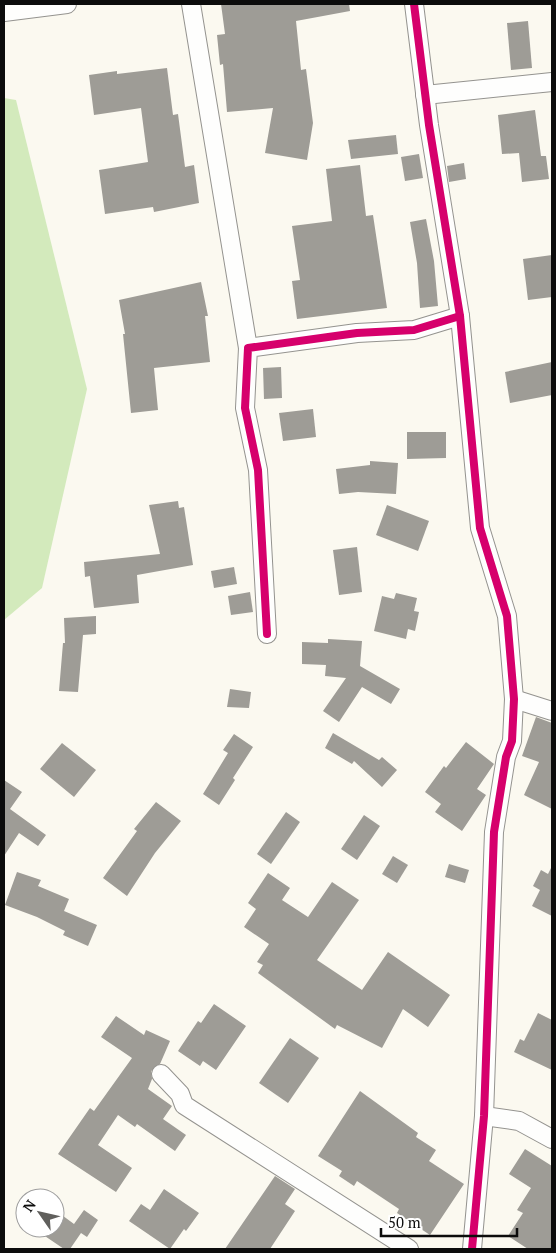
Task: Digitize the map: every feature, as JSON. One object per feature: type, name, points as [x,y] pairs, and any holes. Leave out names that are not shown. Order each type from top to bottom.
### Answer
[{"type":"street","points":[[4,12],[67,4]]},
{"type":"street","points":[[191,4],[248,348],[245,408],[258,470],[267,634]]},
{"type":"street","points":[[414,4],[460,316],[480,528],[507,616],[514,699],[512,740],[506,757],[494,832],[484,1116],[472,1249]]},
{"type":"street","points":[[426,94],[552,82]]},
{"type":"street","points":[[248,348],[357,333],[414,330],[460,316]]},
{"type":"street","points":[[514,699],[552,711]]},
{"type":"street","points":[[162,1074],[180,1094],[184,1104],[409,1249]]},
{"type":"street","points":[[484,1116],[519,1121],[552,1139]]},
{"type":"green space","points":[[4,98],[16,100],[87,389],[42,588],[4,620]]},
{"type":"building","points":[[221,4],[349,4],[350,11],[296,21],[301,70],[306,69],[313,123],[307,160],[265,153],[273,108],[227,112],[223,64],[220,65],[217,35],[225,34]]},
{"type":"building","points":[[528,21],[532,68],[511,70],[507,23]]},
{"type":"building","points":[[167,68],[173,115],[178,114],[185,167],[194,165],[199,203],[154,212],[153,207],[105,214],[99,170],[148,162],[141,108],[94,115],[89,75],[117,71],[117,74]]},
{"type":"building","points":[[535,110],[541,156],[546,156],[549,179],[522,182],[519,153],[502,154],[498,115]]},
{"type":"building","points":[[396,135],[398,154],[351,159],[348,140]]},
{"type":"building","points":[[419,154],[423,178],[405,181],[401,157]]},
{"type":"building","points":[[464,163],[466,179],[449,182],[447,166]]},
{"type":"building","points":[[360,165],[366,216],[373,215],[387,308],[297,319],[292,281],[300,280],[292,226],[332,221],[326,169]]},
{"type":"building","points":[[426,219],[434,261],[438,306],[420,308],[417,263],[410,222]]},
{"type":"building","points":[[552,255],[552,297],[528,300],[523,259]]},
{"type":"building","points":[[201,282],[208,316],[205,316],[210,362],[154,368],[158,410],[131,413],[123,334],[125,334],[119,300]]},
{"type":"building","points":[[552,362],[552,395],[510,403],[505,372]]},
{"type":"building","points":[[281,367],[282,398],[264,399],[263,368]]},
{"type":"building","points":[[313,409],[316,437],[283,441],[279,413]]},
{"type":"building","points":[[407,432],[446,432],[446,458],[407,459]]},
{"type":"building","points":[[370,461],[398,463],[396,494],[358,492],[339,494],[336,469],[370,465]]},
{"type":"building","points":[[178,501],[179,508],[184,507],[193,565],[137,575],[139,603],[94,608],[90,576],[85,577],[84,562],[160,554],[149,505]]},
{"type":"building","points":[[387,505],[429,521],[418,551],[376,535]]},
{"type":"building","points":[[357,547],[362,592],[339,595],[333,550]]},
{"type":"building","points":[[234,567],[237,584],[214,588],[211,571]]},
{"type":"building","points":[[250,592],[253,612],[231,615],[228,596]]},
{"type":"building","points":[[396,593],[417,598],[414,611],[419,612],[415,631],[408,629],[406,639],[374,631],[382,596],[394,599]]},
{"type":"building","points":[[96,616],[96,634],[83,635],[78,692],[59,691],[63,643],[65,643],[64,618]]},
{"type":"building","points":[[328,639],[362,641],[360,666],[400,689],[391,704],[362,687],[339,722],[323,711],[346,678],[325,676],[326,665],[302,664],[302,642],[328,643]]},
{"type":"building","points":[[230,689],[251,692],[249,708],[227,707]]},
{"type":"building","points":[[536,717],[552,723],[552,809],[524,795],[539,762],[522,756]]},
{"type":"building","points":[[333,733],[379,760],[382,757],[397,770],[382,787],[354,761],[352,764],[325,748]]},
{"type":"building","points":[[234,734],[253,747],[233,778],[235,780],[219,805],[203,794],[228,753],[223,750]]},
{"type":"building","points":[[466,742],[494,764],[477,789],[486,795],[462,831],[435,812],[441,804],[425,792],[444,766],[446,768]]},
{"type":"building","points":[[62,743],[96,770],[74,797],[40,769]]},
{"type":"building","points":[[4,780],[22,792],[10,809],[46,835],[38,846],[19,833],[4,856]]},
{"type":"building","points":[[156,802],[181,821],[155,853],[127,896],[103,878],[137,831],[134,829]]},
{"type":"building","points":[[286,812],[300,822],[271,864],[257,854]]},
{"type":"building","points":[[364,815],[380,826],[357,860],[341,849]]},
{"type":"building","points":[[393,856],[408,865],[397,883],[382,874]]},
{"type":"building","points":[[449,864],[469,870],[465,883],[445,877]]},
{"type":"building","points":[[552,866],[552,916],[532,906],[540,890],[533,886],[541,870],[548,874]]},
{"type":"building","points":[[17,872],[41,880],[38,886],[69,899],[64,911],[97,925],[88,946],[63,935],[65,931],[37,917],[5,905]]},
{"type":"building","points":[[268,873],[290,888],[282,900],[308,917],[332,882],[359,900],[317,960],[362,990],[388,952],[450,995],[428,1027],[403,1009],[382,1048],[337,1025],[335,1029],[258,973],[263,965],[257,962],[269,944],[244,927],[256,909],[248,903]]},
{"type":"building","points":[[214,1004],[246,1026],[216,1070],[203,1061],[200,1066],[178,1051],[198,1021],[201,1023]]},
{"type":"building","points":[[538,1013],[552,1020],[552,1070],[514,1052],[520,1039],[524,1041]]},
{"type":"building","points":[[116,1016],[144,1035],[146,1030],[170,1041],[160,1064],[151,1071],[152,1079],[148,1089],[172,1106],[163,1119],[186,1135],[175,1151],[137,1124],[135,1127],[118,1115],[98,1145],[132,1168],[116,1192],[58,1154],[90,1108],[94,1111],[132,1058],[101,1037]]},
{"type":"building","points":[[290,1038],[319,1058],[288,1103],[259,1083]]},
{"type":"building","points":[[360,1091],[418,1133],[416,1137],[436,1150],[429,1161],[464,1184],[430,1235],[397,1213],[399,1209],[357,1181],[354,1186],[339,1176],[342,1171],[318,1156]]},
{"type":"building","points":[[525,1149],[552,1166],[552,1249],[528,1249],[508,1236],[523,1213],[517,1210],[531,1188],[509,1174]]},
{"type":"building","points":[[275,1176],[295,1189],[285,1204],[295,1211],[270,1249],[225,1249]]},
{"type":"building","points":[[164,1189],[199,1213],[186,1231],[184,1229],[170,1249],[129,1221],[141,1204],[150,1210]]},
{"type":"building","points":[[84,1210],[98,1220],[87,1237],[81,1233],[70,1249],[64,1249],[48,1238],[65,1238],[65,1217],[74,1224]]},
{"type":"cycle path","points":[[414,4],[429,125],[460,316],[480,528],[507,616],[514,699],[512,741],[506,757],[494,832],[484,1116],[472,1249]]},
{"type":"cycle path","points":[[267,634],[258,470],[245,408],[248,348],[357,333],[414,330],[460,316]]}]
